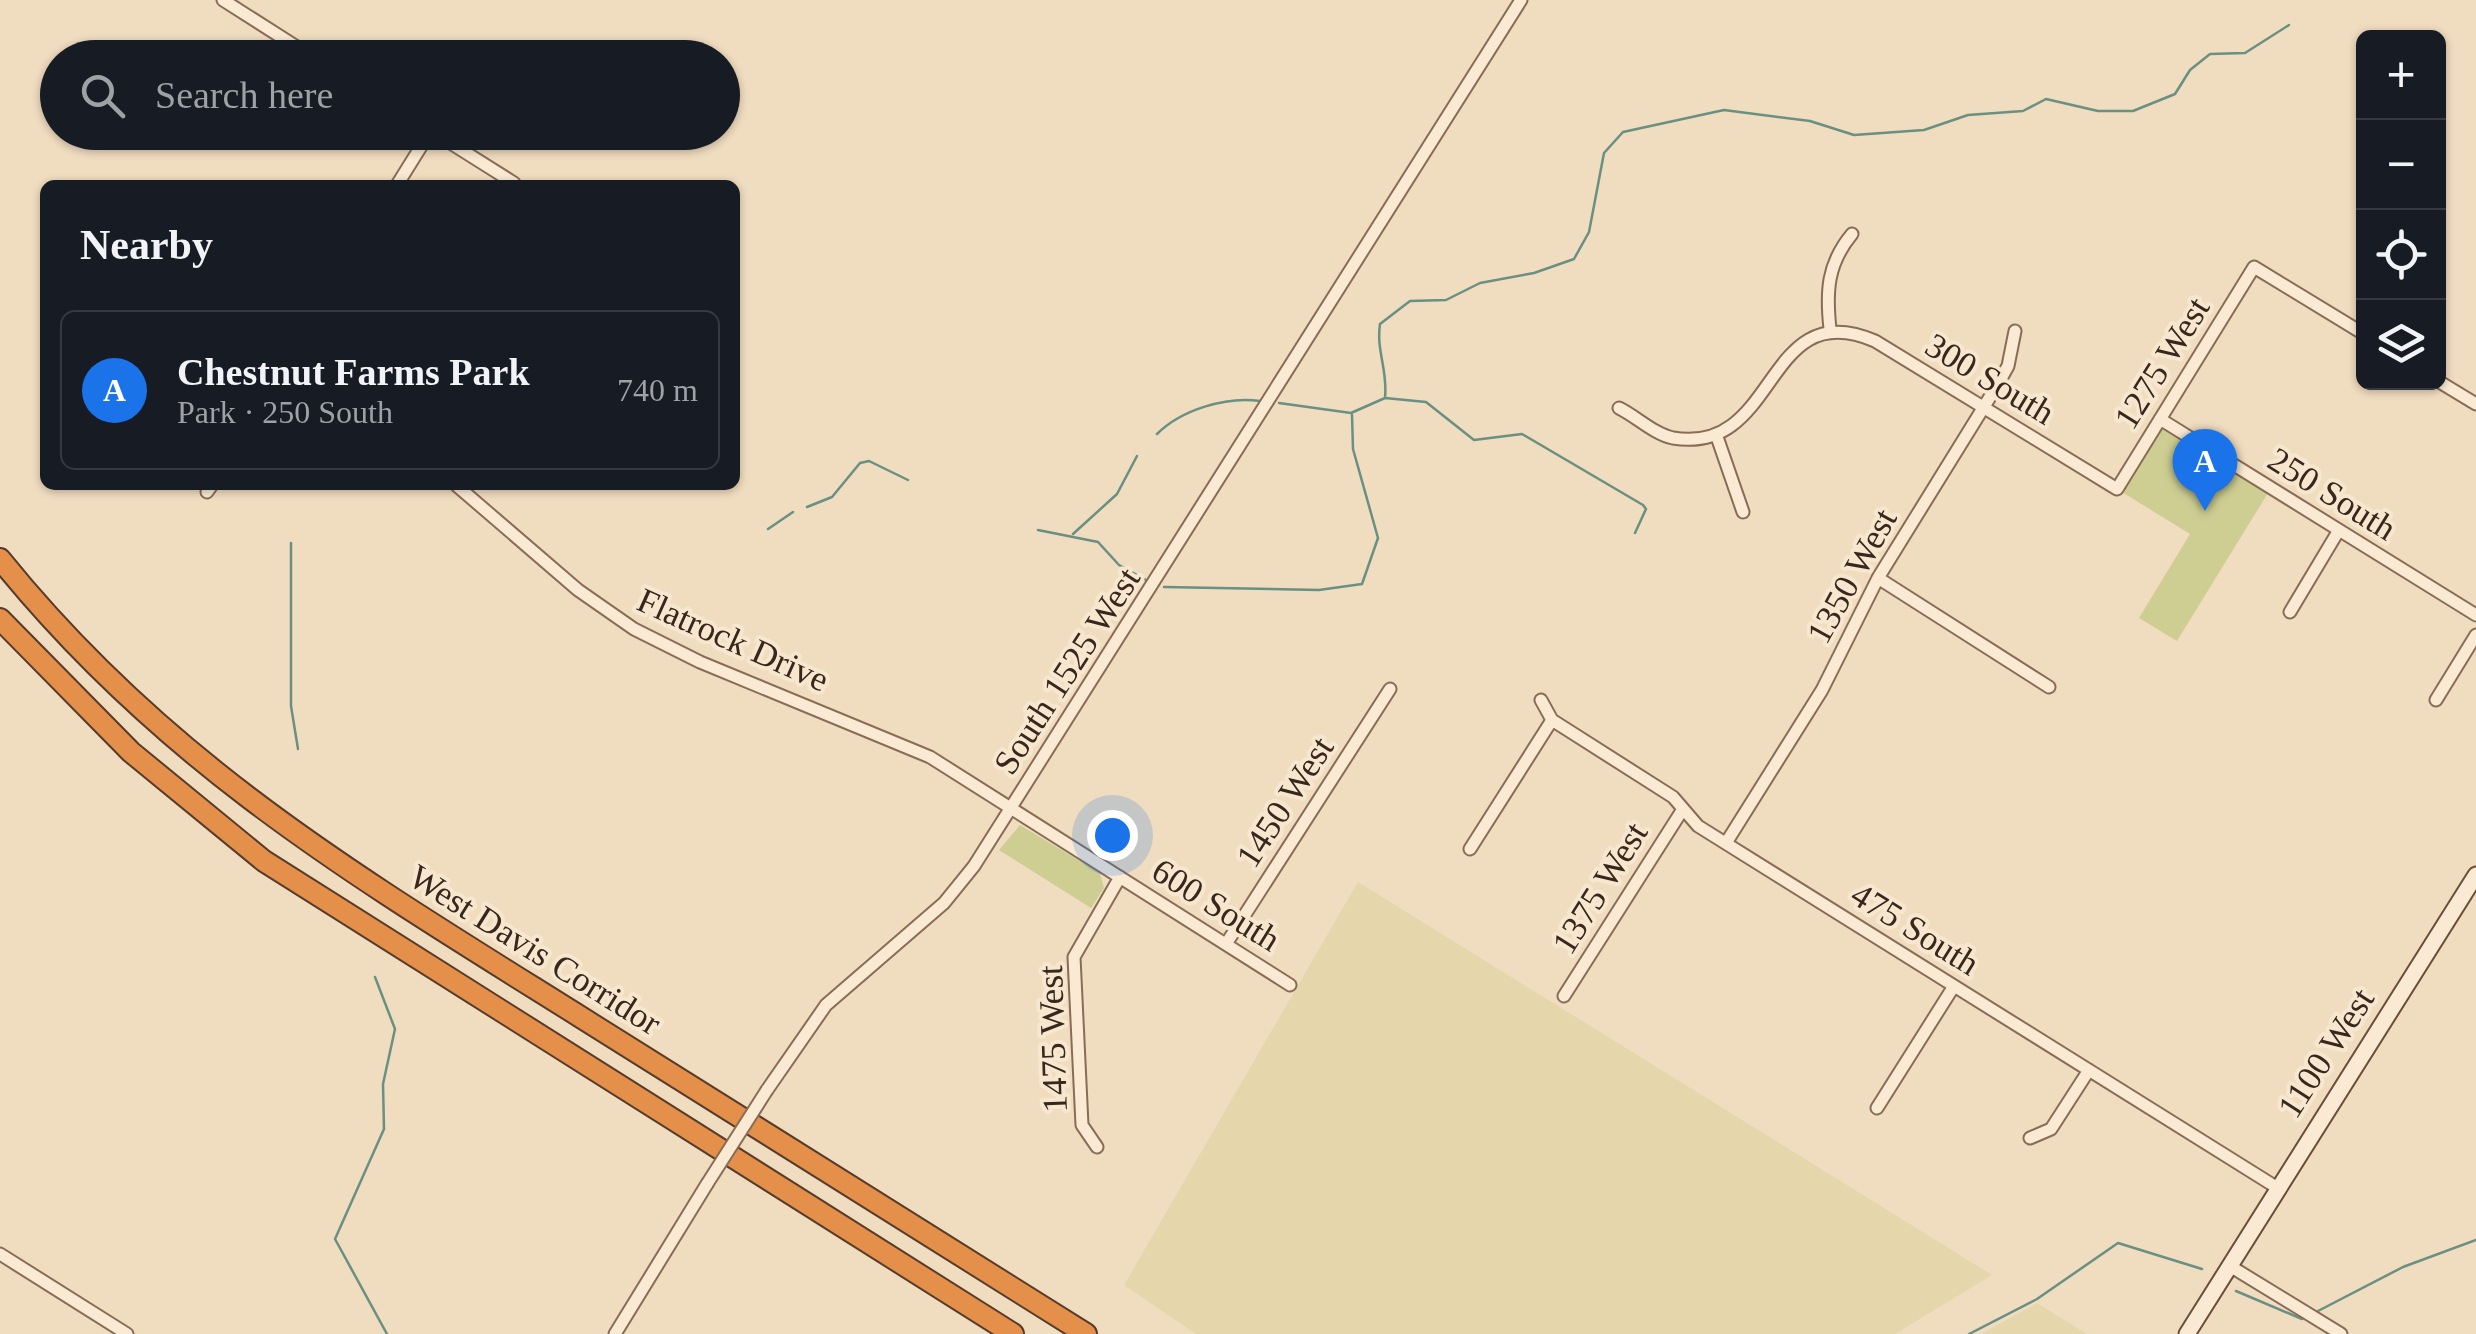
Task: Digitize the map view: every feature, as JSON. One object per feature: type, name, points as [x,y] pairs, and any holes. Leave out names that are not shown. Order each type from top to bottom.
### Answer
[{"type":"highway","name":"West Davis Corridor","points":[[0,559],[78,648],[136,706],[291,833],[1086,1334]]},
{"type":"highway","name":"West Davis Corridor","points":[[0,618],[131,752],[264,861],[1013,1334]]},
{"type":"street","points":[[223,0],[286,40]]},
{"type":"street","name":"South 1525 West","points":[[615,1334],[767,1090],[826,1005],[954,892],[1012,808],[1521,0]]},
{"type":"street","points":[[400,180],[419,150]]},
{"type":"street","points":[[460,150],[508,180]]},
{"type":"street","points":[[1619,408],[1670,438],[1703,438],[1716,434],[1754,408],[1792,350],[1830,330],[1827,301],[1832,267],[1852,234]]},
{"type":"street","name":"1275 West","points":[[2117,489],[2254,267],[2356,329]]},
{"type":"street","name":"300 South","points":[[1830,330],[1875,341],[2117,489]]},
{"type":"street","name":"1350 West","points":[[1726,843],[1822,690],[1878,578],[2008,366],[2016,331]]},
{"type":"street","points":[[2446,385],[2476,404]]},
{"type":"street","name":"250 South","points":[[2160,420],[2476,616]]},
{"type":"street","points":[[1716,434],[1744,512]]},
{"type":"street","name":"Flatrock Drive","points":[[462,490],[578,590],[634,629],[700,662],[904,744],[1012,808]]},
{"type":"street","points":[[2290,612],[2338,530]]},
{"type":"street","points":[[1878,578],[2049,687]]},
{"type":"street","points":[[2436,700],[2476,635]]},
{"type":"street","name":"1450 West","points":[[1226,944],[1390,689]]},
{"type":"street","name":"475 South","points":[[1541,700],[1552,720],[1660,788],[1698,826],[2276,1188]]},
{"type":"street","points":[[1470,849],[1552,720]]},
{"type":"street","name":"600 South","points":[[1012,808],[1290,984]]},
{"type":"street","name":"1375 West","points":[[1564,996],[1682,809]]},
{"type":"street","name":"1100 West","points":[[2188,1334],[2276,1188],[2476,875]]},
{"type":"street","name":"1475 West","points":[[1097,1147],[1082,1125],[1072,966],[1082,936],[1120,876]]},
{"type":"street","points":[[1877,1108],[1954,986]]},
{"type":"street","points":[[2030,1138],[2051,1129],[2089,1070]]},
{"type":"street","points":[[0,1254],[127,1334]]},
{"type":"street","points":[[2230,1266],[2341,1334]]},
{"type":"shaded area","points":[[1358,882],[1992,1275],[1895,1334],[1196,1334],[1124,1285]]},
{"type":"shaded area","points":[[2037,1303],[2087,1334],[1981,1334]]},
{"type":"green space","points":[[2160,419],[2271,488],[2177,641],[2139,618],[2190,534],[2117,489]]},
{"type":"green space","points":[[1020,825],[1100,873],[1104,888],[1091,908],[999,850]]},
{"type":"waterway","points":[[1279,403],[1351,413],[1385,398],[1380,324],[1410,301],[1446,300],[1480,283],[1534,273],[1574,259],[1589,232],[1604,153],[1623,132],[1724,110],[1810,121],[1854,135],[1924,130],[1968,115],[2023,111],[2046,99],[2098,111],[2133,111],[2175,94],[2190,70],[2210,54],[2245,53],[2289,25]]},
{"type":"waterway","points":[[1385,398],[1426,402],[1474,440],[1522,434],[1643,505],[1646,509],[1635,533]]},
{"type":"waterway","points":[[1157,434],[1178,418],[1205,407],[1260,401]]},
{"type":"waterway","points":[[1164,587],[1319,590],[1362,584],[1378,538],[1353,449],[1352,415]]},
{"type":"waterway","points":[[1073,534],[1117,494],[1137,456]]},
{"type":"waterway","points":[[807,507],[832,497],[860,463],[869,461],[908,480]]},
{"type":"waterway","points":[[768,529],[793,512]]},
{"type":"waterway","points":[[1038,530],[1098,542],[1119,565],[1146,580]]},
{"type":"waterway","points":[[291,543],[291,706],[298,749]]},
{"type":"waterway","points":[[375,977],[395,1029],[383,1084],[384,1129],[335,1239],[387,1334]]},
{"type":"waterway","points":[[2318,1311],[2403,1267],[2476,1240]]},
{"type":"waterway","points":[[1969,1334],[2037,1299],[2118,1243],[2202,1269]]},
{"type":"waterway","points":[[2236,1291],[2302,1319]]},
{"type":"place","name":"Chestnut Farms Park","points":[[2205,511]]}]
